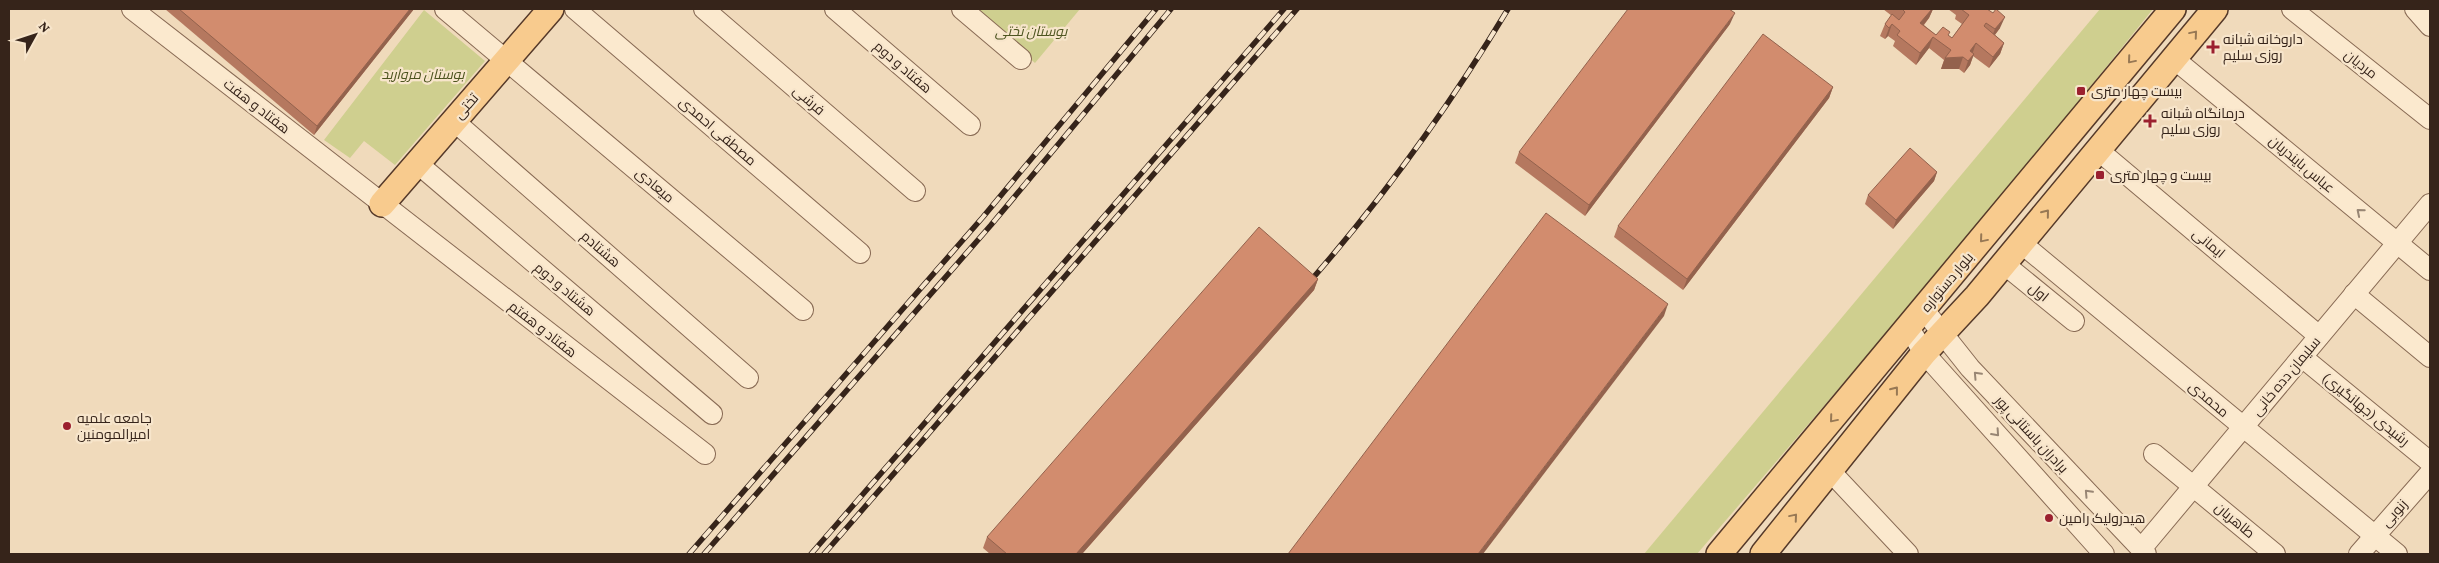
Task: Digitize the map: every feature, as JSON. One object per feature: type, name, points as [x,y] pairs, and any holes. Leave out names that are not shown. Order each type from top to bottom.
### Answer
[{"type":"main road","name":"تختی","points":[[382,204],[551,9]]},
{"type":"main road","name":"بلوار دستواره","points":[[1719,554],[1917,319],[2173,9]]},
{"type":"main road","points":[[1763,554],[1831,472],[1924,353],[2004,264],[2215,9]]},
{"type":"street","name":"هفتاد و هفت","points":[[132,9],[382,204]]},
{"type":"street","name":"میعادی","points":[[445,9],[803,310]]},
{"type":"street","name":"مصطفی احمدی","points":[[576,9],[860,253]]},
{"type":"street","name":"فرشی","points":[[704,9],[915,191]]},
{"type":"street","name":"هفتاد و دوم","points":[[835,9],[970,125]]},
{"type":"street","points":[[962,9],[1021,59]]},
{"type":"street","name":"مردیان","points":[[2292,9],[2430,119]]},
{"type":"street","points":[[2415,9],[2430,26]]},
{"type":"street","name":"عباس بایندریان","points":[[2173,58],[2430,270]]},
{"type":"street","name":"هشتادم","points":[[454,121],[748,378]]},
{"type":"street","name":"ایمانی","points":[[2098,150],[2319,336]]},
{"type":"street","name":"هشتاد و دوم","points":[[417,163],[712,414]]},
{"type":"street","name":"هفتاد و هفتم","points":[[382,204],[705,454]]},
{"type":"street","name":"سلیمان دده خانی","points":[[2143,552],[2194,486],[2430,204]]},
{"type":"street","name":"محمدی","points":[[2021,243],[2398,554]]},
{"type":"street","name":"اول","points":[[2004,264],[2074,321]]},
{"type":"street","points":[[2354,294],[2430,357]]},
{"type":"street","name":"برادران باستانی پور","points":[[1917,319],[1943,333],[1970,368],[2143,552]]},
{"type":"street","name":"برادران باستانی پور","points":[[1917,319],[1924,353],[2104,554]]},
{"type":"street","name":"رشیدی (جهانگیری)","points":[[2302,357],[2430,462]]},
{"type":"street","points":[[2154,454],[2194,486]]},
{"type":"street","points":[[1831,472],[1908,554]]},
{"type":"street","name":"زنوبی","points":[[2359,554],[2430,473]]},
{"type":"street","name":"طاهریان","points":[[2194,486],[2275,554]]},
{"type":"green space","name":"بوستان تختی","points":[[971,9],[1080,9],[1035,63]]},
{"type":"green space","points":[[2100,9],[2153,9],[1973,232],[1697,554],[1644,554]]},
{"type":"green space","name":"بوستان مروارید","points":[[424,10],[485,61],[395,165],[364,141],[350,158],[324,140]]},
{"type":"building","points":[[179,9],[410,9],[317,126]]},
{"type":"building","points":[[1628,9],[1729,9],[1735,13],[1589,205],[1519,152]]},
{"type":"building","points":[[1902,9],[1932,9],[1920,23],[1936,35],[1943,27],[1950,32],[1948,35],[1952,38],[1969,15],[1961,9],[1987,9],[1993,13],[1996,9],[2005,17],[1995,29],[1986,23],[1984,26],[2004,43],[1993,57],[1976,43],[1970,51],[1974,54],[1968,61],[1963,57],[1945,58],[1951,50],[1933,37],[1920,53],[1897,35],[1900,31],[1892,24],[1889,28],[1885,24],[1892,14],[1899,20],[1905,12]]},
{"type":"building","points":[[1763,34],[1833,87],[1687,279],[1618,226]]},
{"type":"building","points":[[1910,148],[1937,172],[1896,220],[1868,195]]},
{"type":"building","points":[[1546,213],[1668,304],[1478,554],[1288,554]]},
{"type":"building","points":[[1259,227],[1318,279],[1076,554],[1007,554],[987,537]]},
{"type":"railway","points":[[689,554],[983,217],[1156,9]]},
{"type":"railway","points":[[704,554],[991,225],[1171,9]]},
{"type":"railway","points":[[811,554],[1284,9]]},
{"type":"railway","points":[[824,554],[1297,9]]},
{"type":"railway","points":[[1305,287],[1360,221],[1413,152],[1462,82],[1508,9]]},
{"type":"place","name":"داروخانه شبانه روزی سلیم","points":[[2213,47]]},
{"type":"place","name":"بیست چهار متری","points":[[2081,91]]},
{"type":"place","name":"درمانگاه شبانه روزی سلیم","points":[[2150,121]]},
{"type":"place","name":"بیست و چهار متری","points":[[2100,175]]},
{"type":"place","name":"جامعه علمیه امیرالمومنین","points":[[67,426]]},
{"type":"place","name":"هیدرولیک رامین","points":[[2049,518]]}]
